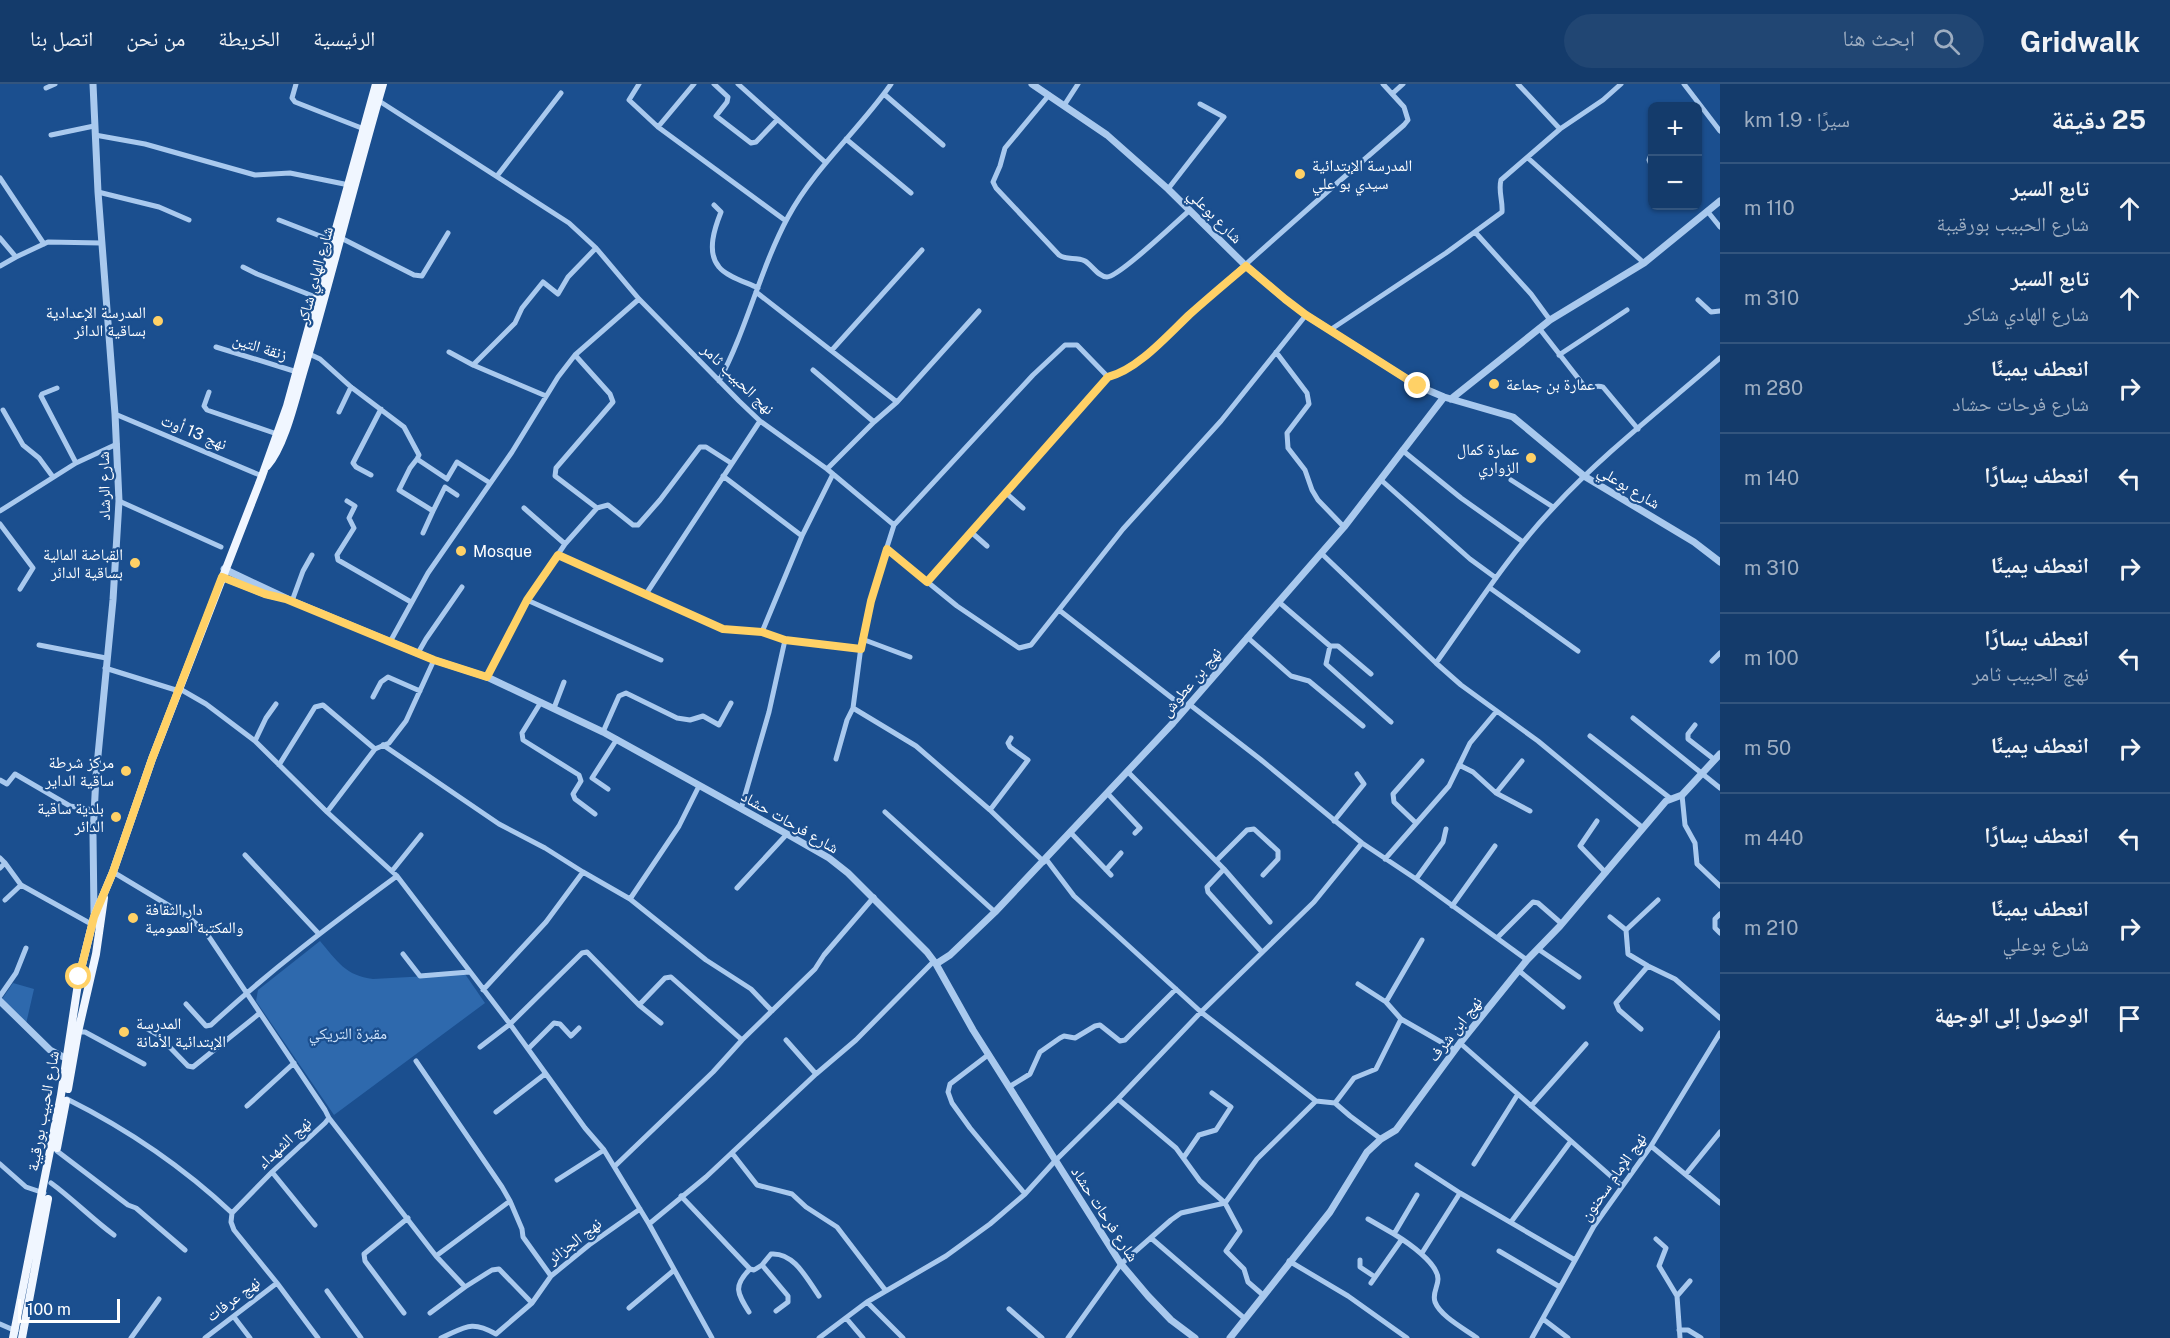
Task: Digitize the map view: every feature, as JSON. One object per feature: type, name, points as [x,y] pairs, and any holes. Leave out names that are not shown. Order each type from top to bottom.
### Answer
[{"type":"main road","name":"شارع الهادي شاكر","points":[[263,472],[274,458],[292,410],[376,98],[376,84]]},
{"type":"main road","name":"شارع الهادي شاكر","points":[[337,239],[364,129],[383,84]]},
{"type":"main road","name":"شارع الهادي شاكر","points":[[318,313],[318,298],[329,269]]},
{"type":"main road","name":"شارع الهادي شاكر","points":[[113,872],[152,759],[263,472],[306,352]]},
{"type":"main road","name":"شارع الحبيب بورقيبة","points":[[46,1194],[51,1183],[66,1099],[79,977],[113,872]]},
{"type":"main road","name":"شارع الحبيب بورقيبة","points":[[18,1335],[70,1060],[96,954],[96,922]]},
{"type":"street","points":[[46,88],[55,84]]},
{"type":"street","name":"شارع الرشاد","points":[[93,84],[101,243],[115,414],[119,501],[113,600],[93,810],[96,922]]},
{"type":"street","points":[[296,84],[292,98],[295,102],[364,129]]},
{"type":"street","points":[[639,84],[629,100],[658,127],[786,221]]},
{"type":"street","points":[[658,127],[694,84]]},
{"type":"street","points":[[714,84],[728,97],[727,102],[716,116],[751,142],[756,142],[777,120]]},
{"type":"street","points":[[738,84],[825,162]]},
{"type":"street","points":[[719,381],[731,359],[786,221],[825,162],[891,84]]},
{"type":"street","name":"شارع بوعلي","points":[[1032,84],[1065,104],[1107,135],[1168,189],[1246,266],[1306,315],[1418,386],[1447,398],[1513,417],[1584,476],[1676,531],[1720,562]]},
{"type":"street","points":[[1065,104],[1078,84]]},
{"type":"street","points":[[927,582],[1108,377],[1117,375],[1130,367],[1168,336],[1336,183],[1404,125],[1408,120],[1407,114],[1383,84]]},
{"type":"street","points":[[1392,94],[1403,84]]},
{"type":"street","points":[[1518,84],[1560,129]]},
{"type":"street","points":[[1330,330],[1502,212],[1503,204],[1499,187],[1501,180],[1560,129],[1603,100],[1621,84]]},
{"type":"street","points":[[1684,84],[1694,102]]},
{"type":"street","points":[[496,176],[561,93]]},
{"type":"street","points":[[884,94],[943,144]]},
{"type":"street","points":[[1050,95],[1005,148],[993,182],[1059,255],[1068,259],[1085,261],[1103,276],[1110,276],[1124,268],[1190,210]]},
{"type":"street","name":"نهج الحبيب ثامر","points":[[376,98],[569,224],[596,248],[639,299],[760,421],[827,469],[894,525]]},
{"type":"street","points":[[1168,189],[1224,117],[1200,104]]},
{"type":"street","points":[[1702,113],[1720,130]]},
{"type":"street","points":[[51,135],[94,126]]},
{"type":"street","points":[[95,135],[145,144],[255,175],[290,173],[349,185]]},
{"type":"street","points":[[846,139],[911,193]]},
{"type":"street","points":[[1528,158],[1644,263]]},
{"type":"street","points":[[0,178],[44,243]]},
{"type":"street","points":[[98,192],[159,207],[189,220]]},
{"type":"street","name":"نهج بن عطوش","points":[[935,962],[950,955],[995,912],[1128,772],[1280,603],[1344,527],[1402,450],[1447,398],[1550,320],[1644,263],[1720,201]]},
{"type":"street","points":[[714,205],[721,212],[715,224],[713,237],[716,263],[723,271],[757,290],[897,402]]},
{"type":"street","points":[[1708,212],[1720,227]]},
{"type":"street","points":[[279,220],[337,239],[414,275],[422,276],[448,233]]},
{"type":"street","points":[[1475,232],[1532,294],[1550,320]]},
{"type":"street","points":[[0,238],[16,257]]},
{"type":"street","points":[[0,266],[44,243],[101,243]]},
{"type":"street","points":[[472,365],[515,323],[522,308],[543,282],[558,294],[568,277],[596,248]]},
{"type":"street","points":[[832,350],[922,250]]},
{"type":"street","points":[[243,267],[318,298]]},
{"type":"street","points":[[390,642],[428,573],[523,436],[558,377],[576,355],[639,299]]},
{"type":"street","points":[[1698,300],[1711,312],[1720,311]]},
{"type":"street","points":[[1559,355],[1627,310]]},
{"type":"street","points":[[827,469],[897,402],[979,311]]},
{"type":"street","points":[[887,549],[957,606],[1019,648],[1031,645],[1128,522],[1181,466],[1306,315]]},
{"type":"street","points":[[1539,328],[1584,387],[1598,385],[1603,387],[1638,429]]},
{"type":"street","points":[[836,759],[847,720],[853,708],[862,639],[894,525],[1033,375],[1065,345],[1077,345],[1108,377]]},
{"type":"street","name":"زنقة التين","points":[[216,347],[297,372]]},
{"type":"street","points":[[306,352],[320,359],[351,387],[404,427],[419,455],[399,490],[433,511]]},
{"type":"street","points":[[449,352],[472,365],[546,396]]},
{"type":"street","points":[[1276,352],[1307,393],[1309,404],[1287,433],[1288,448],[1305,470],[1318,500],[1344,527]]},
{"type":"street","points":[[576,355],[610,394],[613,402],[556,468],[555,476],[597,508]]},
{"type":"street","points":[[1436,663],[1523,542],[1553,507],[1584,476],[1720,358]]},
{"type":"street","points":[[813,370],[874,422]]},
{"type":"street","points":[[339,412],[351,387]]},
{"type":"street","points":[[57,388],[41,396],[76,463]]},
{"type":"street","points":[[209,392],[204,406],[207,410],[277,434]]},
{"type":"street","points":[[371,475],[356,467],[353,462],[381,409]]},
{"type":"street","points":[[3,410],[23,445],[39,458],[53,477]]},
{"type":"street","name":"نهج 13 أوت","points":[[115,414],[263,472]]},
{"type":"street","points":[[646,594],[760,421]]},
{"type":"street","points":[[0,511],[76,463],[117,444]]},
{"type":"street","points":[[487,677],[527,600],[565,544],[597,508],[608,505],[633,525],[638,525],[700,447],[706,447],[731,464]]},
{"type":"street","points":[[1402,450],[1461,498],[1523,542]]},
{"type":"street","points":[[417,459],[447,479],[457,462],[490,483]]},
{"type":"street","points":[[762,632],[802,536],[833,474]]},
{"type":"street","points":[[723,476],[802,536]]},
{"type":"street","points":[[1381,480],[1470,559],[1496,578]]},
{"type":"street","points":[[1511,480],[1553,507]]},
{"type":"street","points":[[423,533],[444,487],[457,495]]},
{"type":"street","points":[[1006,493],[1023,508]]},
{"type":"street","points":[[119,501],[221,547]]},
{"type":"street","points":[[347,501],[355,506],[349,518],[354,528],[337,555],[338,560],[411,602]]},
{"type":"street","points":[[524,508],[565,544]]},
{"type":"street","points":[[0,524],[33,568],[20,589]]},
{"type":"street","points":[[971,532],[987,546]]},
{"type":"street","points":[[1321,554],[1436,663],[1496,712],[1538,741],[1643,828]]},
{"type":"street","points":[[289,600],[312,555]]},
{"type":"street","points":[[558,555],[723,629],[762,632],[785,640],[861,649]]},
{"type":"street","name":"شارع فرحات حشاد","points":[[223,573],[265,594],[289,600],[434,660],[487,677],[554,708],[617,739],[829,858],[874,897],[935,962],[988,1055],[1121,1264],[1155,1304],[1171,1320],[1195,1338]]},
{"type":"street","points":[[418,653],[431,630],[462,587]]},
{"type":"street","points":[[1490,588],[1578,651]]},
{"type":"street","points":[[527,600],[661,660]]},
{"type":"street","points":[[1280,603],[1330,646],[1338,646],[1371,674]]},
{"type":"street","points":[[1059,610],[1260,759],[1362,843],[1416,879],[1527,960]]},
{"type":"street","points":[[1247,637],[1291,675],[1309,681],[1363,726]]},
{"type":"street","points":[[862,639],[910,657]]},
{"type":"street","points":[[741,809],[769,712],[785,640]]},
{"type":"street","points":[[39,645],[106,658]]},
{"type":"street","points":[[1330,646],[1326,664],[1391,722]]},
{"type":"street","points":[[1712,661],[1720,653]]},
{"type":"street","points":[[327,812],[375,749],[388,743],[406,722],[434,660]]},
{"type":"street","points":[[105,668],[180,690],[206,704],[255,741],[327,812],[394,873],[615,1166],[712,1338]]},
{"type":"street","points":[[373,697],[381,682],[388,677],[420,691]]},
{"type":"street","points":[[554,708],[564,682]]},
{"type":"street","points":[[603,732],[619,696],[626,693],[676,718],[690,720],[704,716],[719,725],[731,703]]},
{"type":"street","points":[[541,702],[522,733],[523,740],[579,775],[581,781],[573,794],[575,799],[595,814]]},
{"type":"street","points":[[255,741],[276,704]]},
{"type":"street","points":[[279,765],[315,707],[323,705],[375,749]]},
{"type":"street","points":[[853,708],[916,746],[990,810],[1045,861],[1074,896],[1201,1012],[1316,1101],[1335,1103],[1381,1139]]},
{"type":"street","points":[[1385,859],[1449,786],[1470,743],[1496,712]]},
{"type":"street","points":[[1633,718],[1720,788]]},
{"type":"street","points":[[1590,736],[1670,798],[1682,795],[1718,757],[1688,739],[1688,734],[1695,725]]},
{"type":"street","points":[[990,810],[1028,760],[1010,747],[1008,742],[1011,738]]},
{"type":"street","points":[[608,789],[592,778],[617,739]]},
{"type":"street","points":[[383,745],[499,824],[545,848],[630,899],[706,960],[751,989],[772,1011]]},
{"type":"street","points":[[1416,823],[1394,802],[1393,794],[1422,761]]},
{"type":"street","points":[[1496,793],[1522,762]]},
{"type":"street","points":[[1459,765],[1473,772],[1496,793],[1530,811]]},
{"type":"street","points":[[1128,772],[1224,869],[1270,922]]},
{"type":"street","points":[[0,780],[7,784],[15,774],[70,806],[93,810]]},
{"type":"street","points":[[1334,821],[1364,784],[1356,774]]},
{"type":"street","points":[[630,899],[679,826],[699,786]]},
{"type":"street","points":[[1108,794],[1140,828],[1135,833]]},
{"type":"street","points":[[1682,795],[1685,825],[1695,843],[1697,864],[1720,886]]},
{"type":"street","name":"نهج ابن شرف","points":[[1230,1338],[1330,1212],[1367,1152],[1381,1139],[1396,1130],[1460,1043],[1518,970],[1562,924],[1670,798]]},
{"type":"street","points":[[885,812],[995,912]]},
{"type":"street","points":[[1598,821],[1580,846],[1606,873]]},
{"type":"street","points":[[1216,861],[1247,830],[1254,829],[1278,851],[1278,860],[1263,875]]},
{"type":"street","points":[[1416,879],[1443,842],[1446,829]]},
{"type":"street","points":[[1071,833],[1109,873],[1121,853]]},
{"type":"street","points":[[737,888],[787,834]]},
{"type":"street","points":[[186,1004],[208,1026],[394,873],[421,835]]},
{"type":"street","points":[[819,1338],[867,1302],[964,1244],[1024,1194],[1201,1012],[1314,902],[1344,868],[1362,843]]},
{"type":"street","points":[[1452,906],[1495,846]]},
{"type":"street","points":[[245,855],[319,934]]},
{"type":"street","points":[[0,858],[21,885],[96,922]]},
{"type":"street","points":[[0,868],[5,863]]},
{"type":"street","points":[[1224,869],[1207,887],[1208,892],[1262,951]]},
{"type":"street","name":"نهج الشهداء","points":[[113,872],[196,923],[204,931],[329,1118],[232,1213]]},
{"type":"street","points":[[483,990],[546,922],[583,872]]},
{"type":"street","points":[[5,900],[21,885]]},
{"type":"street","name":"شارع الرشاد","points":[[94,886],[101,908]]},
{"type":"street","points":[[615,1166],[713,1072],[742,1040],[815,969],[824,955],[874,897]]},
{"type":"street","points":[[1626,930],[1658,900]]},
{"type":"street","points":[[1497,938],[1533,902],[1538,903],[1562,924]]},
{"type":"street","points":[[1720,914],[1715,919],[1715,928],[1720,933]]},
{"type":"street","points":[[1610,917],[1626,930],[1628,954],[1675,979],[1720,1018]]},
{"type":"street","points":[[1386,1002],[1422,940]]},
{"type":"street","points":[[0,996],[16,973],[26,948]]},
{"type":"street","points":[[1538,948],[1579,977]]},
{"type":"street","points":[[480,1047],[510,1024],[582,953],[587,952],[639,1005],[661,1023]]},
{"type":"street","points":[[403,954],[420,976],[469,972]]},
{"type":"street","points":[[649,1224],[732,1153],[816,1074],[856,1040],[935,962]]},
{"type":"street","points":[[1641,1029],[1619,1010],[1616,1003],[1648,966]]},
{"type":"street","points":[[1518,970],[1563,1007]]},
{"type":"street","points":[[639,1005],[665,978],[671,977],[742,1040]]},
{"type":"street","points":[[1358,984],[1386,1002],[1401,1019],[1455,1050]]},
{"type":"street","points":[[1009,1087],[1030,1074],[1040,1052],[1064,1036],[1075,1038],[1100,1025],[1120,1041],[1125,1040],[1176,989]]},
{"type":"street","points":[[0,1001],[50,1050],[70,1060]]},
{"type":"street","points":[[146,1028],[158,1035],[188,1066],[193,1067],[260,1013]]},
{"type":"street","points":[[1335,1103],[1354,1078],[1376,1069],[1401,1019]]},
{"type":"street","points":[[528,1049],[554,1023],[560,1024],[571,1036],[579,1028]]},
{"type":"street","points":[[78,1032],[85,1032],[144,1064]]},
{"type":"street","name":"نهج الإمام سحنون","points":[[1532,1338],[1593,1227],[1651,1146],[1720,1033]]},
{"type":"street","points":[[786,1040],[816,1074]]},
{"type":"street","points":[[1460,1043],[1622,1186]]},
{"type":"street","points":[[1531,1106],[1586,1044]]},
{"type":"street","points":[[988,1055],[950,1084],[949,1097],[970,1128],[1024,1194]]},
{"type":"street","points":[[416,1061],[502,1186],[522,1229],[523,1237],[551,1276]]},
{"type":"street","points":[[247,1106],[294,1063]]},
{"type":"street","points":[[496,1112],[545,1074]]},
{"type":"street","points":[[1184,1157],[1199,1135],[1216,1130],[1231,1107],[1212,1093]]},
{"type":"street","points":[[1474,1164],[1518,1094]]},
{"type":"street","points":[[66,1099],[105,1118],[139,1139],[232,1213],[231,1222],[234,1230],[278,1283],[318,1338]]},
{"type":"street","points":[[1118,1099],[1156,1129],[1184,1157],[1200,1181],[1225,1203],[1240,1231],[1226,1251],[1244,1269],[1248,1282],[1263,1295]]},
{"type":"street","points":[[1068,1338],[1121,1264],[1181,1213],[1225,1203],[1257,1159],[1316,1101]]},
{"type":"street","points":[[329,1118],[436,1256],[465,1287]]},
{"type":"street","points":[[1686,1174],[1720,1132]]},
{"type":"street","points":[[1511,1222],[1571,1141]]},
{"type":"street","points":[[1651,1146],[1720,1203]]},
{"type":"street","points":[[557,1180],[604,1150]]},
{"type":"street","points":[[57,1151],[128,1205],[136,1208],[185,1250]]},
{"type":"street","points":[[732,1153],[757,1185],[792,1194],[806,1207],[837,1227],[886,1291]]},
{"type":"street","points":[[0,1164],[26,1187],[46,1194]]},
{"type":"street","points":[[1417,1166],[1460,1194],[1575,1260]]},
{"type":"street","points":[[272,1172],[315,1225]]},
{"type":"street","points":[[51,1183],[65,1193],[89,1217],[114,1235]]},
{"type":"street","points":[[1422,1254],[1460,1194]]},
{"type":"street","points":[[1394,1234],[1417,1195]]},
{"type":"street","points":[[681,1196],[750,1269],[754,1270],[762,1265],[771,1254],[782,1254],[791,1259],[819,1296]]},
{"type":"street","points":[[436,1256],[510,1202]]},
{"type":"street","name":"نهج الجزائر","points":[[441,1338],[472,1325],[484,1327],[494,1336],[532,1303],[551,1276],[589,1245],[640,1209]]},
{"type":"street","points":[[404,1314],[365,1261],[364,1254],[408,1218]]},
{"type":"street","points":[[1368,1219],[1422,1254],[1438,1277],[1434,1293],[1437,1305],[1468,1335],[1477,1338]]},
{"type":"street","points":[[1151,1238],[1244,1318]]},
{"type":"street","points":[[1360,1260],[1360,1267],[1373,1280],[1401,1239]]},
{"type":"street","points":[[1656,1239],[1666,1248],[1659,1266],[1677,1296],[1680,1338]]},
{"type":"street","points":[[1499,1251],[1560,1287]]},
{"type":"street","points":[[1289,1261],[1348,1296],[1407,1338]]},
{"type":"street","points":[[762,1265],[788,1296],[788,1302],[776,1311]]},
{"type":"street","points":[[430,1313],[465,1287],[492,1270],[499,1269],[532,1303]]},
{"type":"street","points":[[748,1312],[738,1295],[740,1280],[750,1269]]},
{"type":"street","points":[[629,1308],[673,1271]]},
{"type":"street","points":[[1677,1296],[1690,1281]]},
{"type":"street","name":"نهج عرفات","points":[[205,1338],[278,1283]]},
{"type":"street","points":[[327,1291],[361,1338]]},
{"type":"street","points":[[131,1338],[159,1299]]},
{"type":"street","points":[[867,1302],[903,1338]]},
{"type":"street","points":[[1009,1309],[1042,1338]]},
{"type":"street","points":[[234,1317],[250,1338]]},
{"type":"street","points":[[846,1318],[863,1338]]},
{"type":"street","points":[[1543,1320],[1568,1338]]},
{"type":"street","points":[[0,1324],[18,1335]]},
{"type":"street","points":[[1680,1330],[1688,1330],[1701,1338]]},
{"type":"green space","name":"مقبرة التريكي","points":[[320,941],[349,971],[364,977],[373,979],[465,974],[485,1003],[334,1115],[256,1001],[258,990]]},
{"type":"green space","points":[[13,983],[34,989],[26,1024],[2,999]]},
{"type":"place","name":"المدرسة الإبتدائية سيدي بو علي","points":[[1300,174]]},
{"type":"place","name":"المدرسة الإعدادية بساقية الدائر","points":[[158,321]]},
{"type":"place","name":"عمارة بن جماعة","points":[[1494,384]]},
{"type":"place","name":"عمارة كمال الزواري","points":[[1531,458]]},
{"type":"place","name":"Mosque","points":[[461,551]]},
{"type":"place","name":"القباضة المالية بساقية الدائر","points":[[135,563]]},
{"type":"place","name":"مركز شرطة ساقية الداير","points":[[126,771]]},
{"type":"place","name":"بلدية ساقية الدائر","points":[[116,817]]},
{"type":"place","name":"دار الثقافة والمكتبة العمومية","points":[[133,918]]},
{"type":"place","name":"المدرسة الإبتدائية الأمانة","points":[[124,1032]]},
{"type":"route","points":[[79,977],[94,917],[113,872],[152,759],[222,577],[265,594],[286,599],[434,660],[487,677],[527,600],[558,555],[723,629],[762,632],[785,640],[861,649],[871,601],[887,549],[927,582],[1108,377],[1117,375],[1130,367],[1246,266],[1306,315],[1418,386]]}]
